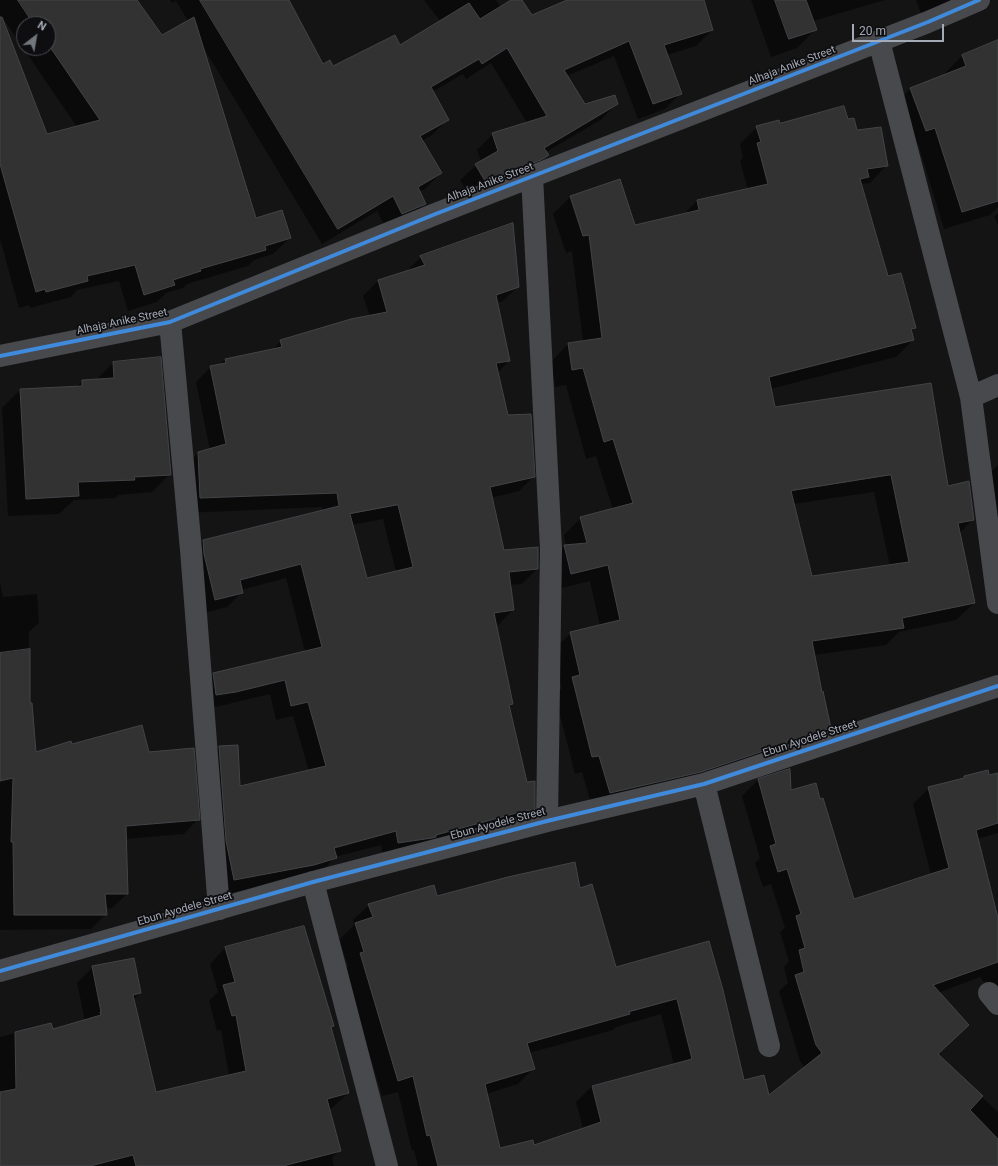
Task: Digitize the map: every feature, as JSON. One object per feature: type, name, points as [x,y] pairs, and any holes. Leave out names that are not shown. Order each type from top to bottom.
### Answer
[{"type":"street","name":"Alhaja Anike Street","points":[[0,356],[170,322],[433,215],[928,22],[978,0]]},
{"type":"street","points":[[879,41],[971,397],[998,603]]},
{"type":"street","points":[[532,176],[550,549],[547,821]]},
{"type":"street","points":[[170,322],[191,550],[219,909]]},
{"type":"street","points":[[971,397],[998,385]]},
{"type":"street","name":"Ebun Ayodele Street","points":[[0,971],[313,882],[547,821],[704,784],[998,686]]},
{"type":"street","points":[[704,784],[768,1046]]},
{"type":"street","points":[[313,882],[387,1166]]},
{"type":"building","points":[[18,0],[137,0],[162,35],[194,17],[256,218],[282,210],[291,238],[265,246],[266,250],[200,269],[201,271],[173,280],[175,285],[144,295],[135,265],[87,276],[88,281],[46,292],[45,289],[36,292],[0,164],[0,17],[2,17],[47,134],[100,120],[56,56],[56,16],[29,16]]},
{"type":"building","points":[[200,0],[289,0],[323,64],[330,60],[333,66],[395,35],[400,45],[469,3],[480,19],[511,0],[522,0],[532,15],[567,0],[704,0],[713,30],[664,45],[682,94],[653,104],[629,41],[564,70],[585,104],[615,95],[618,104],[544,148],[549,155],[541,160],[485,181],[475,164],[498,151],[492,133],[547,116],[507,48],[482,64],[479,59],[431,87],[449,120],[420,136],[442,173],[418,187],[426,204],[402,214],[393,196],[338,229]]},
{"type":"building","points":[[775,0],[806,0],[817,30],[789,39]]},
{"type":"building","points":[[998,40],[998,201],[962,212],[935,128],[926,131],[910,88],[966,66],[962,55]]},
{"type":"building","points":[[844,106],[848,119],[854,118],[857,130],[881,127],[888,166],[867,169],[869,177],[860,179],[888,276],[901,273],[916,328],[911,329],[914,340],[769,377],[775,407],[931,383],[948,486],[969,481],[974,520],[958,523],[975,603],[902,618],[904,628],[812,641],[831,728],[806,737],[787,740],[787,743],[701,772],[610,793],[599,756],[592,757],[572,677],[580,675],[570,632],[620,620],[608,565],[571,574],[564,545],[587,543],[580,517],[633,503],[613,439],[604,442],[583,368],[572,370],[568,343],[602,338],[589,235],[583,236],[570,196],[620,179],[635,225],[699,210],[697,200],[768,184],[757,143],[761,142],[756,126],[779,120],[780,123]],"holes":[[[891,475],[909,562],[812,576],[791,491]]]},
{"type":"building","points":[[513,223],[519,287],[496,295],[510,361],[496,363],[508,415],[531,414],[535,477],[490,487],[504,550],[538,547],[538,569],[509,572],[514,610],[494,613],[513,704],[509,705],[527,782],[535,781],[535,810],[524,811],[436,835],[436,837],[432,838],[398,843],[396,831],[334,848],[337,858],[314,865],[234,880],[226,841],[219,746],[238,745],[240,786],[326,766],[308,702],[291,706],[285,680],[236,692],[216,695],[213,673],[322,647],[301,564],[240,580],[243,593],[215,600],[204,554],[203,540],[339,506],[337,493],[200,498],[198,452],[226,444],[210,366],[226,363],[225,359],[282,347],[280,340],[351,319],[387,312],[378,280],[425,265],[420,256]],"holes":[[[398,505],[413,567],[367,578],[350,514]]]},
{"type":"building","points":[[161,357],[171,475],[134,477],[135,480],[78,482],[79,496],[26,499],[20,389],[82,386],[82,380],[114,378],[113,362]]},
{"type":"building","points":[[30,649],[30,703],[32,703],[36,752],[71,741],[72,744],[142,725],[149,752],[194,748],[200,820],[126,826],[128,894],[105,894],[107,915],[14,915],[13,842],[11,842],[13,778],[0,781],[0,653]]},
{"type":"building","points":[[790,769],[791,790],[816,783],[820,799],[823,798],[854,899],[949,868],[928,787],[988,770],[989,775],[998,773],[998,823],[976,830],[998,918],[998,962],[933,985],[969,1025],[938,1054],[983,1096],[970,1110],[998,1139],[998,1166],[438,1166],[430,1135],[427,1136],[413,1076],[398,1081],[360,953],[364,952],[355,923],[373,917],[368,904],[434,885],[437,896],[508,877],[575,862],[580,888],[592,884],[616,967],[709,941],[723,990],[744,1080],[764,1075],[769,1095],[822,1053],[816,1045],[795,975],[804,972],[799,950],[805,948],[796,916],[801,914],[787,869],[778,872],[770,846],[776,844],[758,779]],"holes":[[[677,999],[692,1059],[592,1086],[601,1122],[534,1145],[533,1140],[500,1148],[485,1084],[535,1069],[527,1043]]]},
{"type":"building","points":[[304,926],[334,1026],[331,1027],[349,1093],[327,1099],[341,1151],[283,1166],[136,1166],[133,1155],[90,1166],[0,1166],[0,1092],[16,1089],[15,1032],[51,1023],[53,1029],[101,1015],[92,966],[134,958],[141,993],[133,995],[156,1092],[246,1071],[236,1015],[232,1016],[223,985],[235,982],[225,947]]},
{"type":"cycle path","points":[[0,356],[170,322],[433,215],[928,22],[979,0]]},
{"type":"cycle path","points":[[0,971],[313,882],[547,821],[704,784],[998,686]]}]
